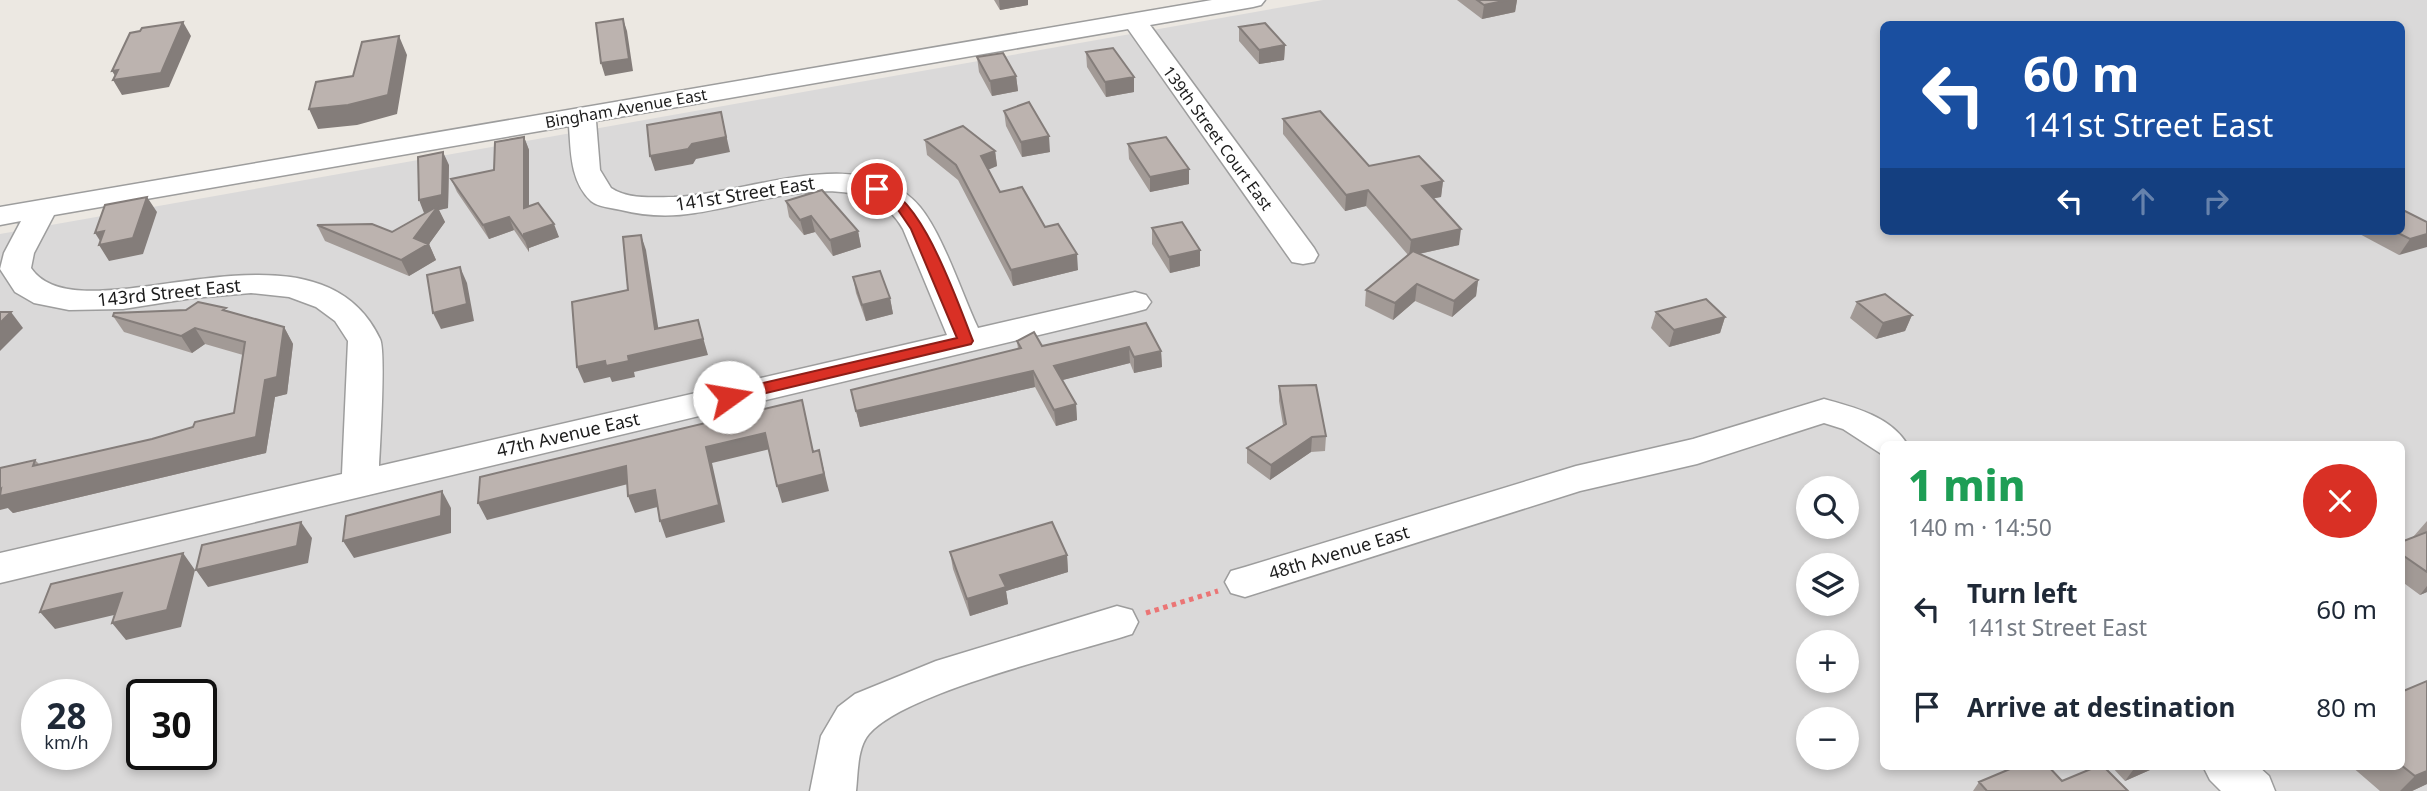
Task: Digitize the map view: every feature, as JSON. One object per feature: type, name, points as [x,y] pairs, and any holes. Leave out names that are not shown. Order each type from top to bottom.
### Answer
[{"type":"street","name":"Bingham Avenue East","points":[[0,216],[1252,0]]},
{"type":"street","name":"139th Street Court East","points":[[1133,20],[1303,256]]},
{"type":"street","name":"141st Street East","points":[[582,116],[586,170],[600,194],[627,204],[694,205],[821,182],[864,186],[890,195],[909,213],[918,229],[965,341]]},
{"type":"street","name":"143rd Street East","points":[[43,209],[19,253],[15,268],[27,288],[39,294],[78,302],[122,299],[194,288],[269,285],[297,289],[341,309],[365,341],[367,356],[360,484]]},
{"type":"street","name":"47th Avenue East","points":[[0,568],[1135,302]]},
{"type":"street","name":"48th Avenue East","points":[[1245,582],[1576,479],[1697,450],[1824,411],[1865,426],[1885,441]]},
{"type":"street","points":[[834,791],[836,758],[854,720],[879,702],[930,681],[1117,622]]},
{"type":"street","points":[[2230,770],[2252,791]]},
{"type":"path","name":"48th Avenue East","points":[[1117,622],[1245,582]]},
{"type":"shaded area","points":[[1323,0],[2427,0],[2427,791],[0,791],[0,234]]},
{"type":"building","points":[[1477,0],[1508,0],[1484,5]]},
{"type":"building","points":[[623,19],[629,59],[601,63],[596,23]]},
{"type":"building","points":[[183,22],[161,73],[113,80],[118,70],[112,71],[130,33],[142,28]]},
{"type":"building","points":[[1265,23],[1285,45],[1259,50],[1239,27]]},
{"type":"building","points":[[399,36],[388,95],[348,105],[309,109],[316,82],[353,76],[362,42]]},
{"type":"building","points":[[1113,48],[1134,77],[1105,82],[1086,52]]},
{"type":"building","points":[[1003,53],[1016,76],[990,81],[977,57]]},
{"type":"building","points":[[1029,102],[1049,136],[1021,142],[1004,111]]},
{"type":"building","points":[[1320,111],[1369,166],[1419,156],[1443,181],[1422,186],[1461,229],[1411,240],[1368,190],[1346,195],[1283,119]]},
{"type":"building","points":[[721,112],[726,137],[692,144],[688,149],[650,156],[647,125]]},
{"type":"building","points":[[963,126],[995,151],[981,156],[1000,192],[1022,187],[1045,227],[1058,224],[1077,254],[1011,270],[956,165],[925,140]]},
{"type":"building","points":[[524,137],[524,208],[538,203],[554,224],[524,234],[524,238],[509,217],[483,225],[451,179],[494,170],[495,142]]},
{"type":"building","points":[[1166,137],[1189,169],[1150,177],[1128,144]]},
{"type":"building","points":[[443,152],[442,195],[419,200],[418,157]]},
{"type":"building","points":[[822,190],[858,231],[830,240],[811,216],[800,220],[786,201]]},
{"type":"building","points":[[147,197],[133,238],[99,245],[104,231],[95,233],[105,205]]},
{"type":"building","points":[[438,206],[414,238],[428,244],[401,260],[317,225],[372,224],[392,232]]},
{"type":"building","points":[[2405,211],[2427,222],[2427,234],[2410,239],[2402,235],[2405,235]]},
{"type":"building","points":[[1182,222],[1200,250],[1169,257],[1152,228]]},
{"type":"building","points":[[641,235],[655,329],[698,320],[703,339],[628,356],[629,361],[606,366],[605,361],[577,367],[572,302],[628,290],[623,237]]},
{"type":"building","points":[[1413,251],[1478,280],[1454,301],[1417,284],[1395,303],[1366,290]]},
{"type":"building","points":[[460,267],[467,304],[433,313],[427,275]]},
{"type":"building","points":[[880,271],[890,298],[862,305],[853,277]]},
{"type":"building","points":[[1885,294],[1912,315],[1883,323],[1857,302]]},
{"type":"building","points":[[1706,299],[1725,317],[1674,330],[1656,312]]},
{"type":"building","points":[[198,302],[284,327],[277,377],[265,380],[256,437],[0,496],[0,468],[35,460],[33,466],[152,439],[193,427],[195,422],[234,413],[245,342],[195,328],[181,336],[113,316],[114,313],[186,310]]},
{"type":"building","points":[[0,312],[11,312],[0,323]]},
{"type":"building","points":[[1146,323],[1161,351],[1134,357],[1129,347],[1054,366],[1076,404],[1054,410],[1033,371],[856,411],[851,390],[1021,348],[1017,341],[1034,332],[1042,346]]},
{"type":"building","points":[[1316,385],[1326,436],[1312,437],[1271,465],[1247,448],[1286,424],[1279,386]]},
{"type":"building","points":[[802,400],[813,452],[819,450],[824,474],[777,486],[765,433],[706,447],[719,505],[660,521],[655,490],[628,496],[626,466],[478,503],[480,477]]},
{"type":"building","points":[[442,491],[441,516],[343,541],[346,516]]},
{"type":"building","points":[[301,522],[297,546],[196,570],[202,545]]},
{"type":"building","points":[[1052,522],[1067,555],[1000,575],[1006,587],[967,599],[950,552]]},
{"type":"building","points":[[2427,532],[2427,572],[2405,557],[2405,540]]},
{"type":"building","points":[[183,553],[167,610],[112,623],[122,593],[40,612],[51,584]]},
{"type":"building","points":[[2427,681],[2427,771],[2415,776],[2405,768],[2405,690]]},
{"type":"building","points":[[2008,770],[2052,770],[2062,781],[2088,770],[2107,770],[2128,791],[1987,791],[1979,782]]},
{"type":"route","points":[[729,397],[965,341],[909,213],[899,201],[877,189]]}]
